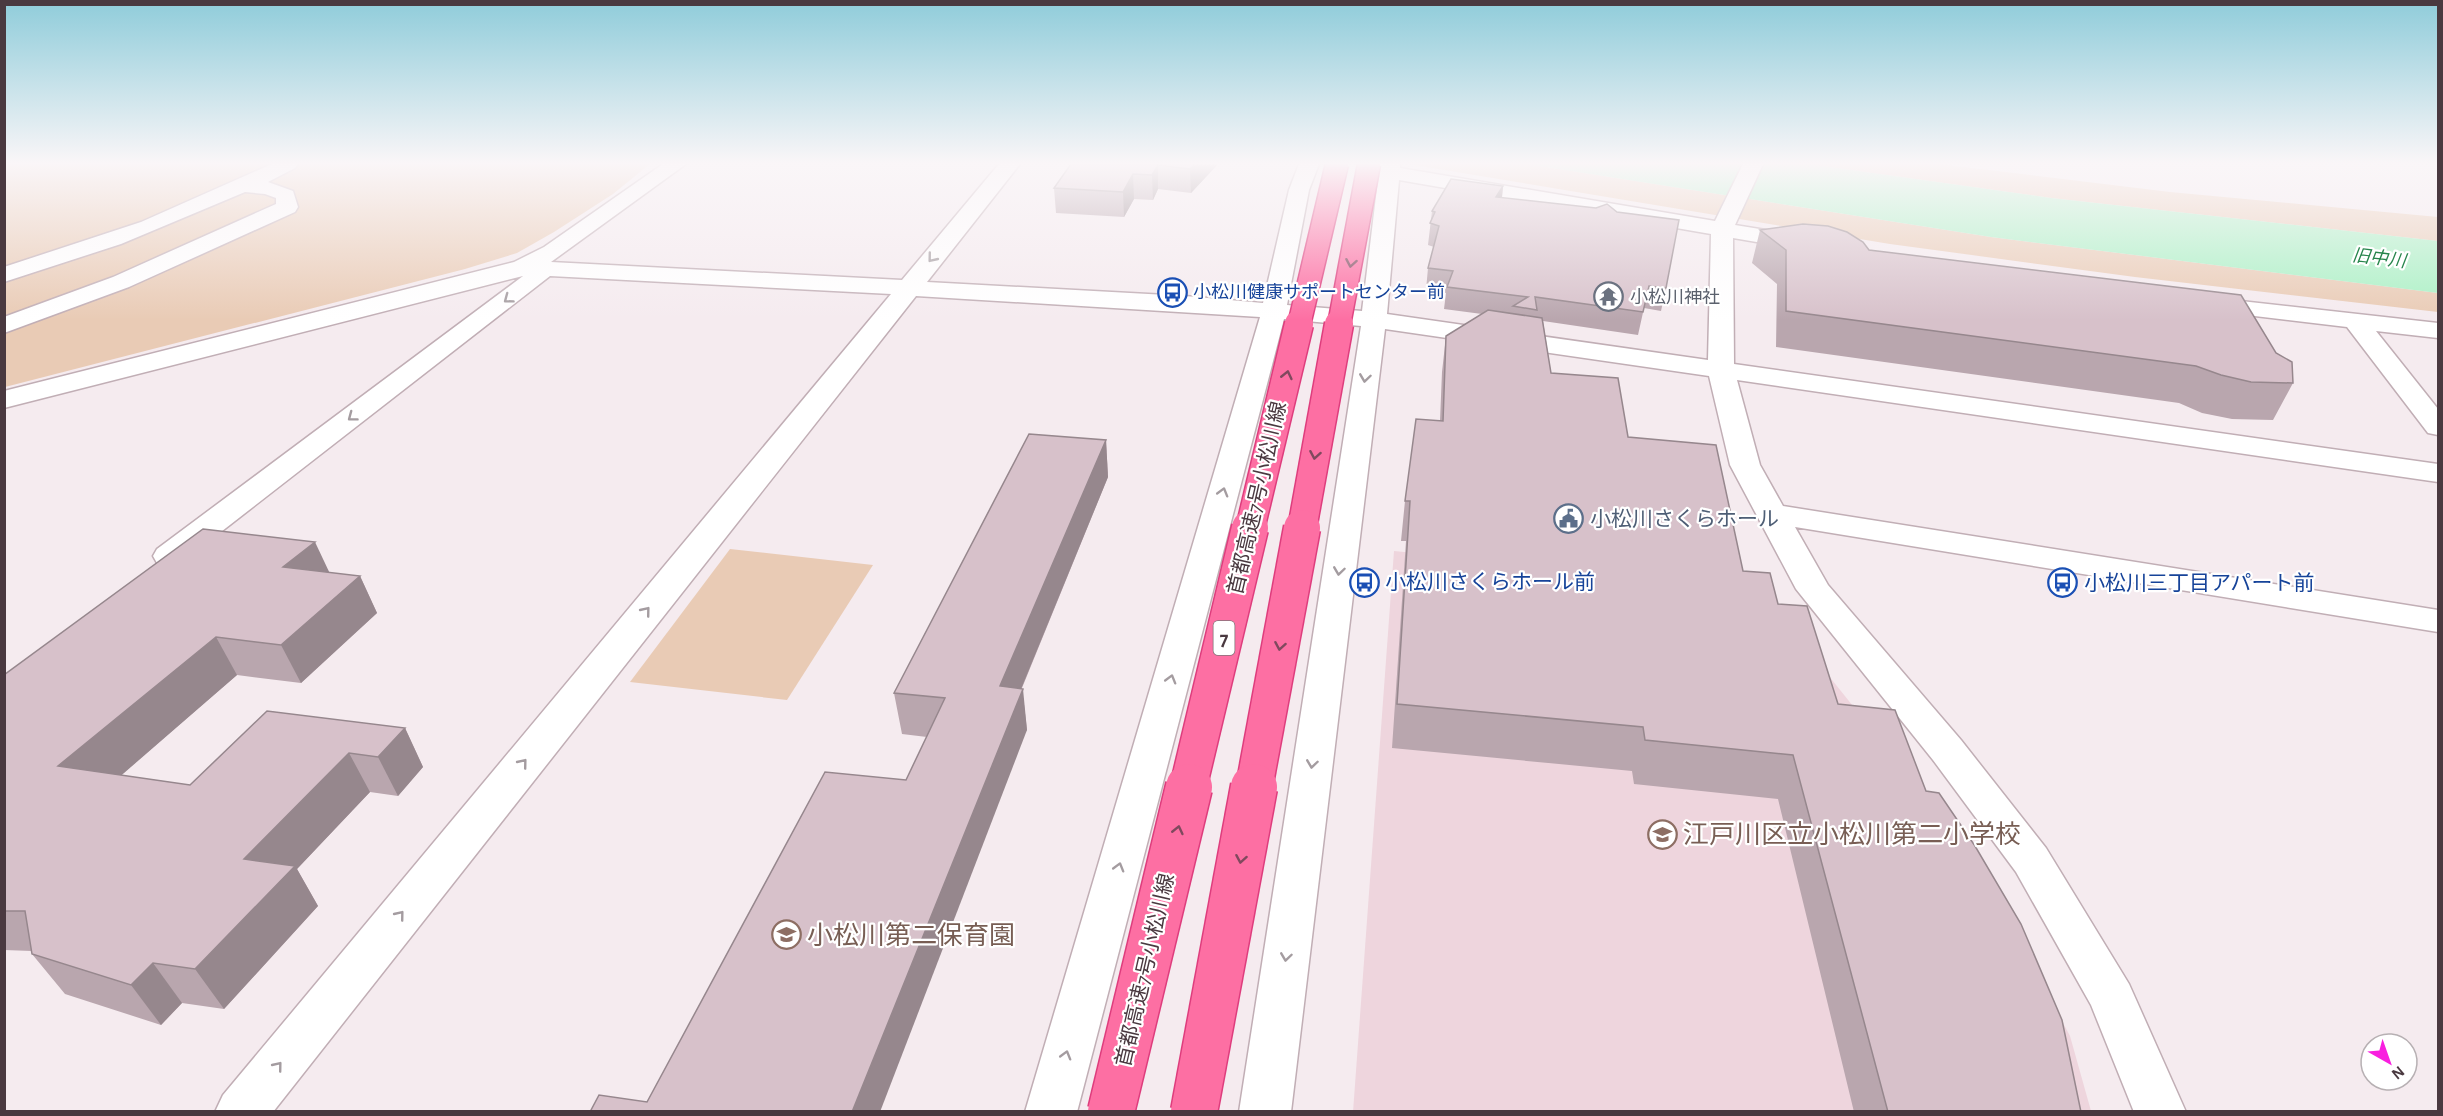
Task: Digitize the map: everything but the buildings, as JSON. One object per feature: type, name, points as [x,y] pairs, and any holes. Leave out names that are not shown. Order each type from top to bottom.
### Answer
[{"type":"highway","name":"首都高速7号小松川線","points":[[1111,1112],[1325,216]]},
{"type":"highway","points":[[1194,1112],[1372,216]]},
{"type":"street","points":[[4,275],[123,237],[172,216]]},
{"type":"street","points":[[4,326],[121,282],[267,216]]},
{"type":"street","points":[[4,400],[522,267],[552,252],[603,216]]},
{"type":"street","points":[[241,1112],[967,216]]},
{"type":"street","points":[[1051,1112],[1274,310],[1294,216]]},
{"type":"street","points":[[1265,1112],[1374,320],[1379,216]]},
{"type":"street","points":[[1647,216],[1822,246]]},
{"type":"street","points":[[1729,216],[1722,230],[1721,369],[1745,465],[1813,589],[1947,750],[2031,860],[2112,998],[2160,1112]]},
{"type":"street","points":[[522,267],[1274,310],[1374,320],[2439,473]]},
{"type":"street","points":[[147,573],[539,275],[522,267]]},
{"type":"street","points":[[2189,302],[2439,330]]},
{"type":"street","points":[[2354,320],[2439,427]]},
{"type":"street","points":[[1772,514],[2439,621]]},
{"type":"shaded area","points":[[5,216],[579,216],[517,253],[465,269],[5,387]]},
{"type":"shaded area","points":[[1722,216],[1858,216],[1991,237],[2438,293],[2438,312],[2135,277],[1890,244]]},
{"type":"shaded area","points":[[2214,216],[2438,217],[2438,241]]},
{"type":"shaded area","points":[[730,549],[873,565],[787,700],[630,682]]},
{"type":"shaded area","name":"江戸川区立小松川第二小学校","points":[[1394,551],[1756,585],[1909,776],[1992,891],[2070,1036],[2091,1111],[1353,1112]]},
{"type":"water","name":"旧中川","points":[[1858,216],[2214,216],[2438,241],[2438,293],[1991,237]]},
{"type":"place","name":"小松川健康サポートセンター前","points":[[1172,292]]},
{"type":"place","name":"小松川神社","points":[[1609,297]]},
{"type":"place","name":"小松川さくらホール","points":[[1569,519]]},
{"type":"place","name":"小松川さくらホール前","points":[[1364,582]]},
{"type":"place","name":"小松川三丁目アパート前","points":[[2063,583]]},
{"type":"place","name":"江戸川区立小松川第二小学校","points":[[1662,834]]},
{"type":"place","name":"小松川第二保育園","points":[[786,935]]}]
